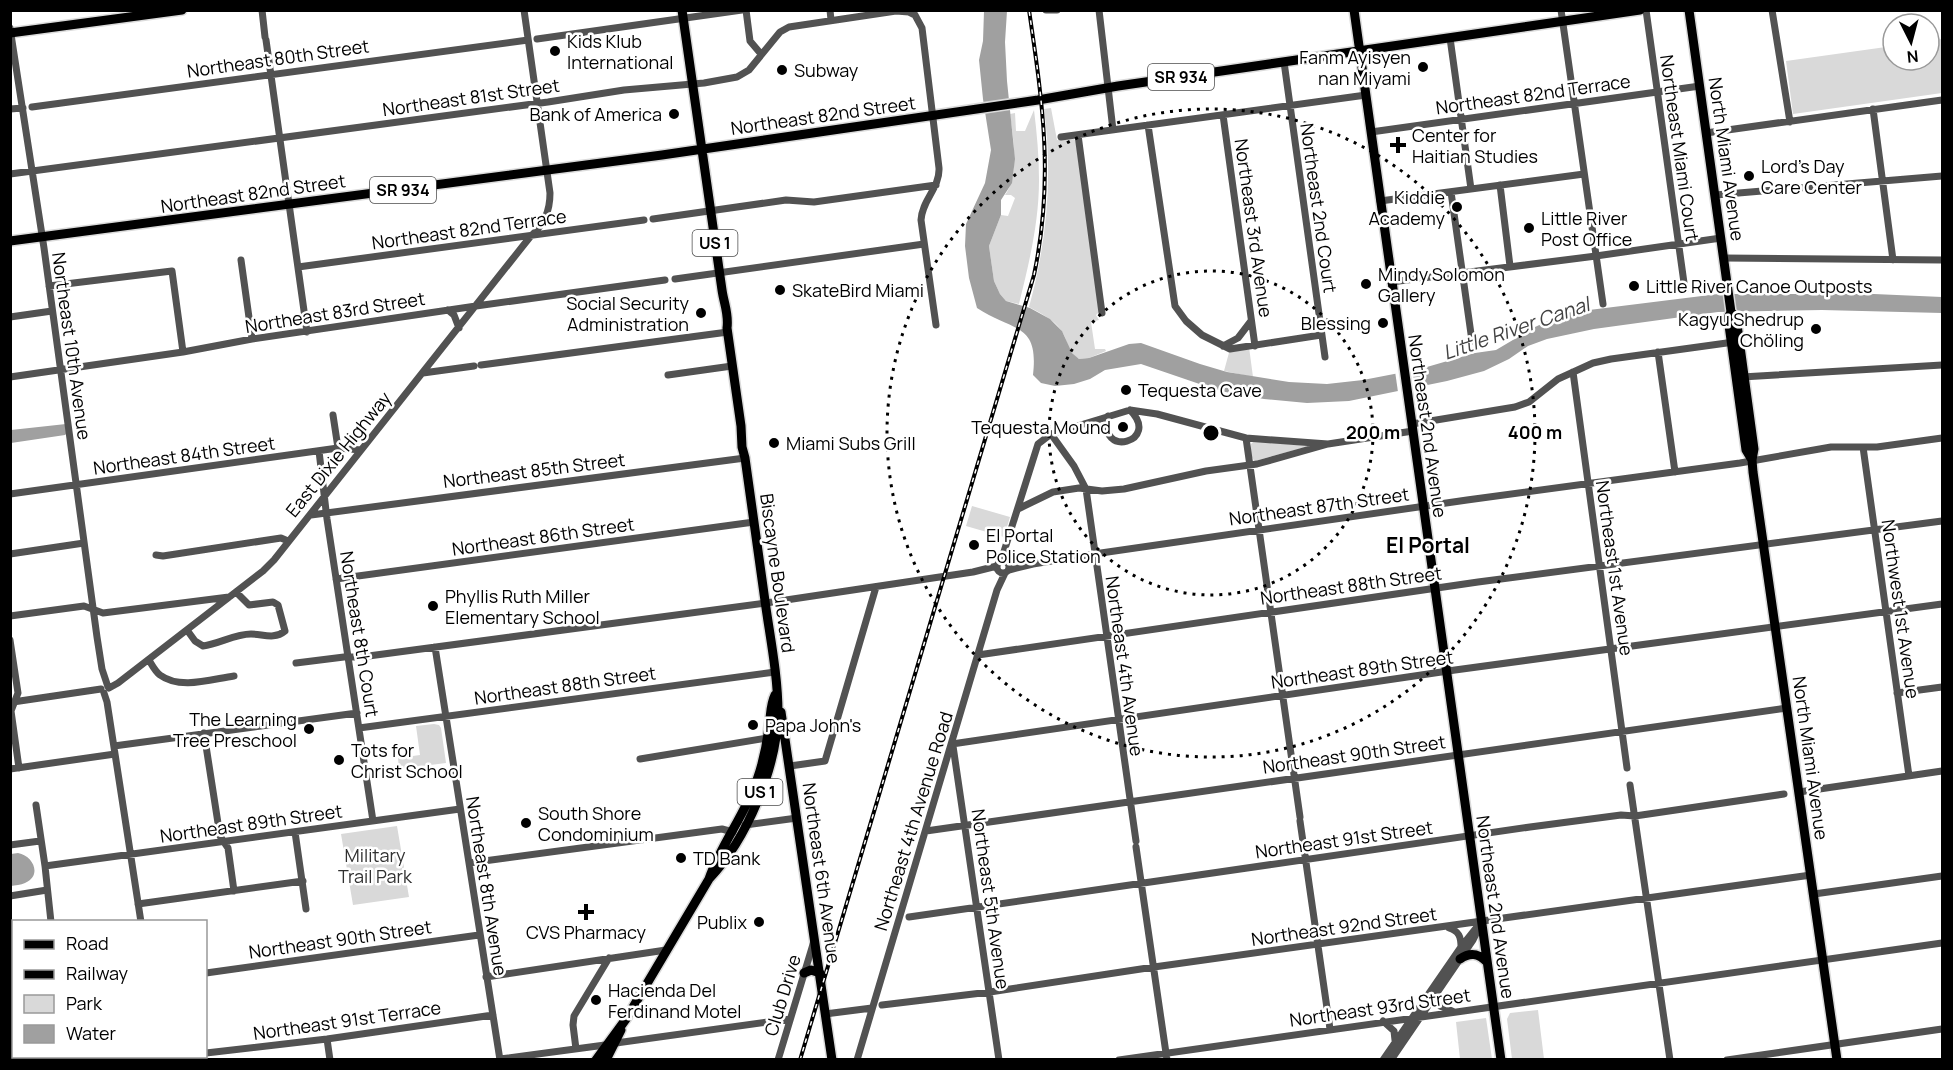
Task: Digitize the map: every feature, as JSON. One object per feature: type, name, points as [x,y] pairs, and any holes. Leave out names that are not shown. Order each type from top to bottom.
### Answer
[{"type":"main road","points":[[11,32],[182,10]]},
{"type":"main road","name":"Northeast 2nd Avenue","points":[[1354,10],[1501,1059]]},
{"type":"main road","name":"Northeast 82nd Street","points":[[10,242],[547,171],[933,116],[1109,87],[1450,38],[1562,16],[1640,10]]},
{"type":"main road","name":"North Miami Avenue","points":[[1689,10],[1731,312],[1728,318],[1735,342],[1740,377],[1746,450],[1752,460],[1837,1059]]},
{"type":"main road","name":"Biscayne Boulevard","points":[[606,1059],[666,950],[709,879],[722,865],[745,825],[762,788],[772,752],[778,711],[775,672],[745,458],[748,446],[742,432],[727,330],[722,314],[724,302],[682,15]]},
{"type":"main road","name":"Biscayne Boulevard","points":[[709,879],[715,860],[733,832],[753,792],[767,738],[771,704],[776,693]]},
{"type":"main road","name":"Northeast 6th Avenue","points":[[776,693],[785,729],[832,1059]]},
{"type":"main road","points":[[1460,959],[1468,954],[1475,954],[1487,962]]},
{"type":"main road","points":[[804,973],[811,970],[820,973]]},
{"type":"main road","name":"Biscayne Boulevard","points":[[596,1059],[626,1019]]},
{"type":"street","points":[[262,10],[307,332]]},
{"type":"street","points":[[524,10],[547,171]]},
{"type":"street","points":[[537,39],[682,15],[744,10],[750,41],[761,54]]},
{"type":"street","points":[[830,10],[831,20]]},
{"type":"street","points":[[1046,10],[1057,10]]},
{"type":"street","points":[[1099,10],[1113,130]]},
{"type":"street","name":"Northeast Miami Court","points":[[1646,10],[1685,290]]},
{"type":"street","points":[[1772,10],[1790,122]]},
{"type":"street","name":"Northeast 81st Street","points":[[10,174],[737,77],[749,70],[785,28],[896,11],[913,13],[922,28],[933,116]]},
{"type":"street","points":[[1562,16],[1603,304]]},
{"type":"street","name":"Northeast 10th Avenue","points":[[11,32],[102,669],[141,920]]},
{"type":"street","points":[[1450,38],[1471,189]]},
{"type":"street","name":"Northeast 80th Street","points":[[32,107],[528,40]]},
{"type":"street","name":"Northeast 2nd Court","points":[[1284,62],[1325,357]]},
{"type":"street","name":"Northeast 82nd Terrace","points":[[1371,132],[1700,86]]},
{"type":"street","points":[[1061,137],[1366,95]]},
{"type":"street","points":[[1706,133],[1942,100]]},
{"type":"street","points":[[10,110],[23,108]]},
{"type":"street","points":[[1873,109],[1893,260]]},
{"type":"street","name":"Northeast 3rd Avenue","points":[[1223,115],[1255,346]]},
{"type":"street","points":[[933,116],[939,171],[936,185],[922,212],[921,223],[936,325]]},
{"type":"street","points":[[1148,125],[1176,306],[1186,321],[1202,335],[1230,349],[1321,335]]},
{"type":"street","points":[[1078,135],[1102,313]]},
{"type":"street","name":"East Dixie Highway","points":[[105,689],[149,660],[263,571],[530,237],[541,227],[550,201],[547,171]]},
{"type":"street","points":[[1380,201],[1584,174]]},
{"type":"street","points":[[1715,195],[1942,176]]},
{"type":"street","points":[[653,219],[786,200],[814,202],[936,185]]},
{"type":"street","points":[[1500,185],[1510,266]]},
{"type":"street","points":[[1451,192],[1472,341]]},
{"type":"street","name":"Northeast 82nd Terrace","points":[[298,267],[644,220]]},
{"type":"street","points":[[1391,282],[1721,238]]},
{"type":"street","points":[[675,279],[924,244]]},
{"type":"street","points":[[1724,258],[1942,260]]},
{"type":"street","points":[[241,260],[252,339]]},
{"type":"street","points":[[49,286],[172,271],[183,352]]},
{"type":"street","name":"Northeast 83rd Street","points":[[10,377],[183,352],[252,339],[665,280]]},
{"type":"street","points":[[448,310],[454,315],[459,328]]},
{"type":"street","points":[[10,317],[52,311]]},
{"type":"street","points":[[1223,346],[1238,338],[1251,321]]},
{"type":"street","points":[[423,373],[727,330]]},
{"type":"street","points":[[1018,508],[1053,492],[1079,488],[1124,489],[1206,471],[1284,458],[1328,444],[1515,407],[1529,402],[1558,379],[1593,363],[1735,342]]},
{"type":"street","points":[[1658,352],[1675,472]]},
{"type":"street","points":[[1740,377],[1942,365]]},
{"type":"street","points":[[668,375],[732,366]]},
{"type":"street","name":"Northeast 1st Avenue","points":[[1573,372],[1627,768]]},
{"type":"street","points":[[1558,379],[1574,391]]},
{"type":"street","points":[[1051,434],[1130,410],[1157,414],[1246,438],[1328,444]]},
{"type":"street","points":[[1108,416],[1106,425],[1108,434],[1113,440],[1125,442],[1133,440],[1138,433],[1139,424],[1137,417],[1130,410]]},
{"type":"street","points":[[333,415],[338,448]]},
{"type":"street","name":"Northeast 4th Avenue","points":[[1051,434],[1074,466],[1086,489],[1166,1056]]},
{"type":"street","name":"Northeast 4th Avenue Road","points":[[857,1059],[997,590],[1018,508],[1038,444],[1051,434]]},
{"type":"street","points":[[1246,438],[1330,1029]]},
{"type":"street","name":"Northeast 87th Street","points":[[296,663],[765,603],[1422,506],[1675,472],[1831,447],[1877,447],[1942,438]]},
{"type":"street","name":"Northwest 1st Avenue","points":[[1863,447],[1909,776]]},
{"type":"street","name":"Northeast 84th Street","points":[[10,494],[338,448],[361,450]]},
{"type":"street","name":"Northeast 8th Court","points":[[319,451],[326,512],[373,821]]},
{"type":"street","name":"Northeast 85th Street","points":[[309,516],[745,458]]},
{"type":"street","name":"Northeast 88th Street","points":[[978,655],[1434,589],[1942,521]]},
{"type":"street","name":"Northeast 86th Street","points":[[336,579],[754,522]]},
{"type":"street","points":[[156,555],[163,556],[281,538],[288,541]]},
{"type":"street","points":[[10,554],[84,543]]},
{"type":"street","points":[[790,766],[825,761],[876,587]]},
{"type":"street","points":[[187,630],[199,645],[250,634],[262,637],[281,634],[285,631],[285,624],[278,605],[273,602],[249,605],[236,592]]},
{"type":"street","points":[[10,616],[84,606],[103,613],[229,597]]},
{"type":"street","name":"Northeast 89th Street","points":[[952,744],[1446,671],[1942,604]]},
{"type":"street","points":[[10,640],[18,693],[10,711],[19,768]]},
{"type":"street","name":"Northeast 8th Avenue","points":[[435,646],[500,1059]]},
{"type":"street","points":[[149,660],[158,673],[174,681],[186,682],[234,676]]},
{"type":"street","name":"Northeast 88th Street","points":[[359,728],[775,672]]},
{"type":"street","points":[[1897,693],[1942,687]]},
{"type":"street","points":[[13,702],[105,689]]},
{"type":"street","name":"Northeast 90th Street","points":[[926,831],[1787,708]]},
{"type":"street","points":[[114,746],[357,713]]},
{"type":"street","points":[[204,733],[220,836],[228,848],[234,891]]},
{"type":"street","points":[[640,759],[767,738]]},
{"type":"street","name":"Northeast 5th Avenue","points":[[952,744],[999,1059]]},
{"type":"street","points":[[10,769],[115,754]]},
{"type":"street","points":[[1799,792],[1942,771]]},
{"type":"street","points":[[1630,785],[1670,1059]]},
{"type":"street","name":"Northeast 91st Street","points":[[909,917],[1469,836],[1621,815],[1635,816],[1784,794]]},
{"type":"street","points":[[36,804],[51,920]]},
{"type":"street","name":"Northeast 89th Street","points":[[45,866],[460,809]]},
{"type":"street","points":[[745,825],[797,818]]},
{"type":"street","points":[[469,862],[722,829],[733,832]]},
{"type":"street","points":[[295,832],[306,909]]},
{"type":"street","points":[[10,845],[40,841]]},
{"type":"street","name":"Northeast 92nd Street","points":[[882,1005],[990,992],[1811,875]]},
{"type":"street","points":[[1814,894],[1942,876]]},
{"type":"street","points":[[138,904],[303,881]]},
{"type":"street","points":[[10,896],[47,890]]},
{"type":"street","points":[[1383,1059],[1481,922]]},
{"type":"street","points":[[1391,1059],[1460,959],[1481,922]]},
{"type":"street","points":[[1446,927],[1457,932],[1461,939],[1461,947]]},
{"type":"street","name":"Northeast 90th Street","points":[[207,973],[480,935]]},
{"type":"street","name":"Club Drive","points":[[778,1059],[814,939]]},
{"type":"street","name":"Northeast 93rd Street","points":[[1119,1059],[1166,1056],[1383,1021],[1942,943]]},
{"type":"street","points":[[486,977],[666,950]]},
{"type":"street","points":[[576,1049],[574,1016],[609,958]]},
{"type":"street","points":[[1436,994],[1440,1006],[1455,1012]]},
{"type":"street","points":[[825,1014],[872,1008]]},
{"type":"street","name":"Northeast 91st Terrace","points":[[207,1053],[327,1039],[493,1015]]},
{"type":"street","points":[[616,1043],[790,1019]]},
{"type":"street","points":[[1383,1021],[1394,1031],[1395,1042]]},
{"type":"street","points":[[1727,1059],[1942,1029]]},
{"type":"street","points":[[327,1039],[330,1059]]},
{"type":"street","points":[[500,1059],[605,1045]]},
{"type":"green space","points":[[1941,39],[1942,93],[1793,114],[1786,61],[1881,48],[1881,72],[1941,72]]},
{"type":"green space","points":[[1051,108],[1057,140],[1074,139],[1076,142],[1099,312],[1096,315],[1099,320],[1091,322],[1095,349],[1106,351],[1089,358],[1079,359],[1075,356],[1058,326],[1029,307],[1040,258],[1047,209],[1048,159],[1044,109]]},
{"type":"green space","points":[[1034,110],[1039,196],[1033,243],[1019,304],[1006,301],[1000,294],[994,281],[989,246],[1001,215],[1008,216],[1015,198],[1005,195],[1013,177],[1014,166],[1010,114],[1015,113],[1016,131],[1025,131]]},
{"type":"green space","points":[[1249,347],[1253,377],[1224,371],[1230,349]]},
{"type":"green space","points":[[1254,441],[1309,446],[1255,461],[1251,451],[1251,444]]},
{"type":"green space","points":[[972,506],[1010,517],[1004,537],[966,526]]},
{"type":"green space","points":[[434,724],[441,728],[446,763],[399,769],[398,758],[420,755],[416,726]]},
{"type":"green space","name":"Military Trail Park","points":[[397,826],[409,897],[353,905],[341,834]]},
{"type":"green space","points":[[1538,1010],[1544,1059],[1512,1059],[1507,1019],[1510,1013]]},
{"type":"green space","points":[[1486,1018],[1492,1059],[1460,1059],[1456,1022]]},
{"type":"water","points":[[984,11],[1007,11],[1005,42],[1007,81],[1015,159],[1012,183],[1001,200],[1001,215],[989,246],[994,281],[1006,301],[1030,308],[1050,319],[1062,331],[1072,353],[1079,359],[1089,358],[1129,344],[1141,343],[1227,372],[1289,382],[1327,384],[1420,369],[1475,353],[1496,350],[1535,327],[1565,313],[1718,294],[1874,294],[1942,297],[1942,313],[1822,310],[1718,312],[1594,329],[1547,339],[1528,346],[1509,359],[1484,371],[1349,401],[1307,403],[1264,399],[1220,391],[1141,364],[1105,370],[1090,379],[1074,384],[1055,386],[1041,383],[1033,375],[1034,358],[1032,346],[1027,337],[1021,331],[977,308],[969,278],[965,246],[966,224],[985,183],[991,150],[979,60],[983,41]]},
{"type":"water","points":[[66,424],[67,433],[65,435],[11,443],[11,430]]},
{"type":"water","points":[[18,853],[32,862],[33,876],[23,884],[11,886],[11,854]]},
{"type":"pier","points":[[1412,367],[1415,390],[1398,392],[1395,371]]},
{"type":"railway","points":[[800,1060],[1034,275],[1044,207],[1045,174],[1042,111],[1029,10]]},
{"type":"place","name":"Kids Klub International","points":[[555,51]]},
{"type":"place","name":"Fanm Ayisyen nan Miyami","points":[[1423,67]]},
{"type":"place","name":"Subway","points":[[782,70]]},
{"type":"place","name":"Bank of America","points":[[674,114]]},
{"type":"place","name":"Center for Haitian Studies","points":[[1398,145]]},
{"type":"place","name":"Lord's Day Care Center","points":[[1749,176]]},
{"type":"place","name":"Kiddie Academy","points":[[1457,207]]},
{"type":"place","name":"Little River Post Office","points":[[1529,228]]},
{"type":"place","name":"Mindy Solomon Gallery","points":[[1366,284]]},
{"type":"place","name":"Little River Canoe Outposts","points":[[1634,286]]},
{"type":"place","name":"SkateBird Miami","points":[[780,290]]},
{"type":"place","name":"Social Security Administration","points":[[701,313]]},
{"type":"place","name":"Blessing","points":[[1383,323]]},
{"type":"place","name":"Kagyu Shedrup Chöling","points":[[1816,329]]},
{"type":"place","name":"Tequesta Cave","points":[[1126,390]]},
{"type":"place","name":"Tequesta Mound","points":[[1123,427]]},
{"type":"place","name":"Miami Subs Grill","points":[[774,443]]},
{"type":"place","name":"El Portal Police Station","points":[[974,545]]},
{"type":"place","name":"Phyllis Ruth Miller Elementary School","points":[[433,606]]},
{"type":"place","name":"Papa John's","points":[[753,725]]},
{"type":"place","name":"The Learning Tree Preschool","points":[[309,729]]},
{"type":"place","name":"Tots for Christ School","points":[[339,760]]},
{"type":"place","name":"South Shore Condominium","points":[[526,823]]},
{"type":"place","name":"TD Bank","points":[[681,858]]},
{"type":"place","name":"CVS Pharmacy","points":[[586,912]]},
{"type":"place","name":"Publix","points":[[759,922]]},
{"type":"place","name":"Hacienda Del Ferdinand Motel","points":[[596,1000]]},
{"type":"district","name":"El Portal","points":[[1428,545]]},
{"type":"water label","name":"Little River Canal","points":[[1516,328]]}]
